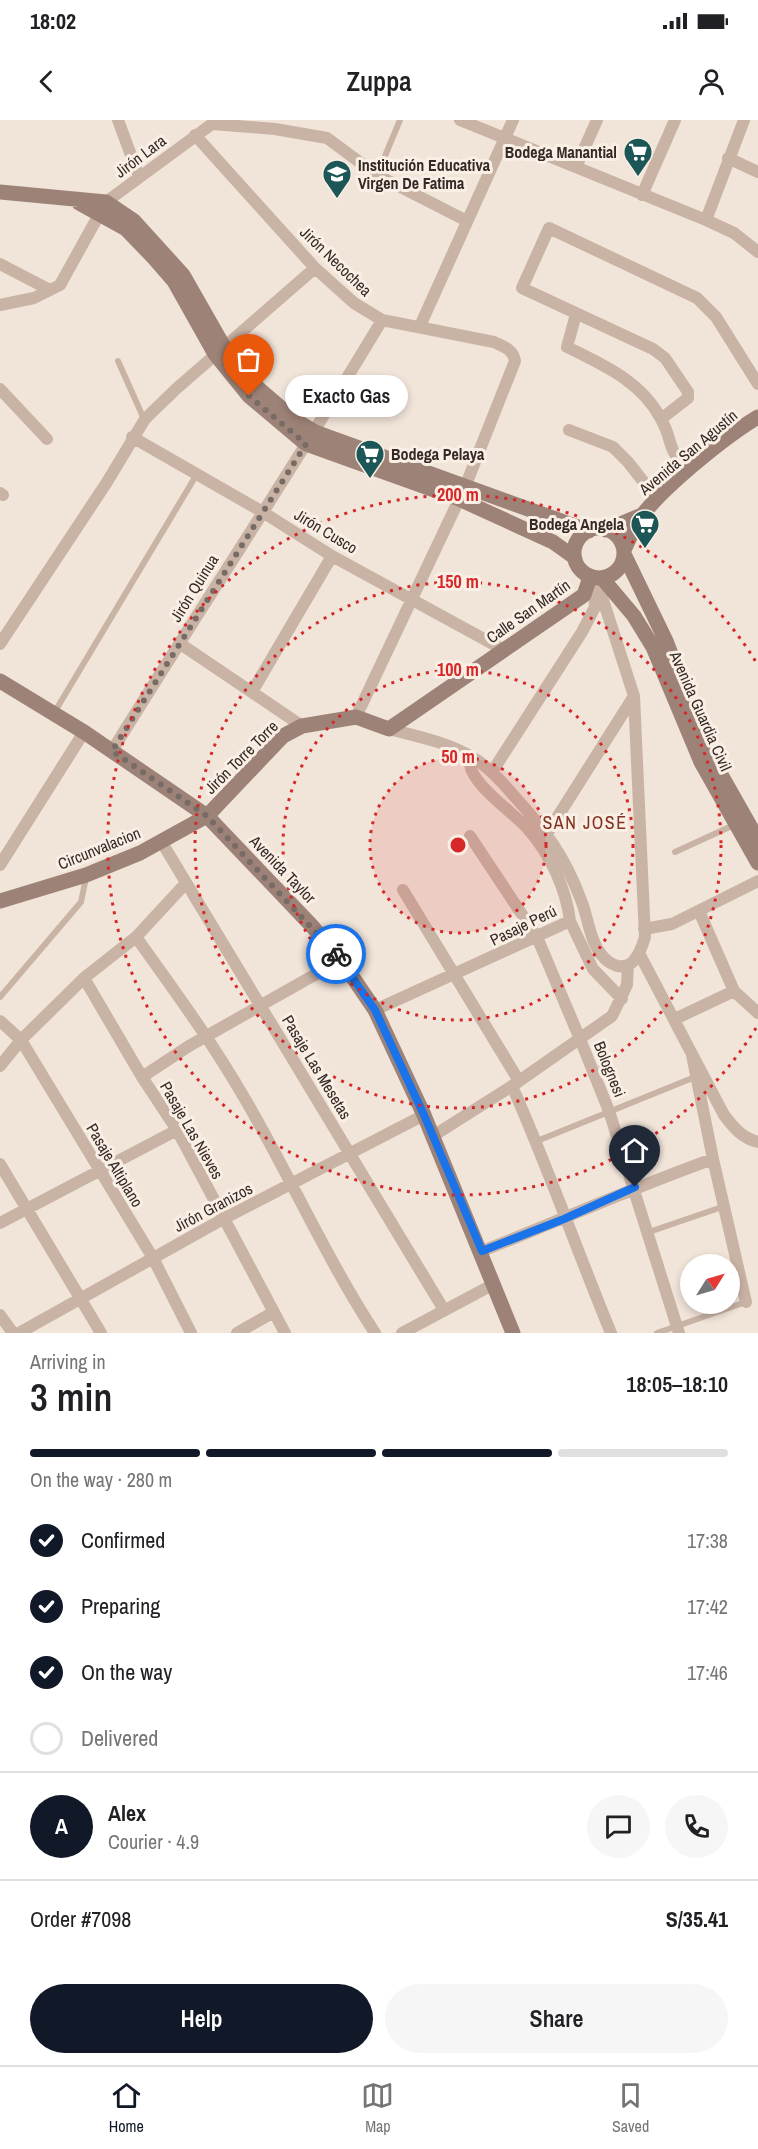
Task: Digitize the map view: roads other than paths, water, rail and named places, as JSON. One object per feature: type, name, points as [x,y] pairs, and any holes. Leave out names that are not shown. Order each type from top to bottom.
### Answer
[{"type":"street","points":[[118,120],[139,177]]},
{"type":"street","points":[[460,120],[706,220],[734,233],[758,252]]},
{"type":"street","points":[[420,326],[513,120]]},
{"type":"street","points":[[576,167],[597,120]]},
{"type":"street","points":[[642,195],[675,120]]},
{"type":"street","points":[[706,220],[744,120]]},
{"type":"street","name":"Jirón Lara","points":[[102,208],[139,177],[212,124],[276,124],[327,138],[377,175],[467,221]]},
{"type":"street","name":"Jirón Necochea","points":[[195,135],[315,268],[354,303],[382,320],[494,342],[510,351],[515,362],[462,493]]},
{"type":"street","points":[[728,158],[758,172]]},
{"type":"street","points":[[0,192],[73,201],[102,208],[126,228],[174,281],[249,396],[311,438],[462,493],[539,514],[589,531],[606,530],[618,537],[624,552],[615,573],[596,577],[580,569],[574,557],[553,542],[462,493]]},
{"type":"street","points":[[0,305],[34,298],[60,285],[102,208]]},
{"type":"street","points":[[661,418],[688,398],[688,392],[665,358],[653,349],[522,288],[549,228],[697,298],[716,317],[758,384]]},
{"type":"street","points":[[0,264],[50,290]]},
{"type":"street","points":[[0,644],[107,482],[145,419],[315,268]]},
{"type":"street","points":[[576,314],[567,347],[623,375],[661,418],[671,450],[689,470]]},
{"type":"street","name":"Jirón Quinua","points":[[112,751],[261,512],[311,438],[382,320]]},
{"type":"street","points":[[0,389],[47,439]]},
{"type":"street","name":"Avenida San Agustín","points":[[624,552],[642,515],[657,499],[689,470],[758,417]]},
{"type":"street","points":[[569,430],[612,447],[628,462],[657,499]]},
{"type":"street","name":"Jirón Cusco","points":[[132,438],[197,474],[332,556],[413,598],[504,650]]},
{"type":"street","points":[[356,717],[462,493]]},
{"type":"street","points":[[531,532],[539,514]]},
{"type":"street","name":"Avenida San Agustín","points":[[606,530],[642,515]]},
{"type":"street","points":[[574,557],[577,541],[589,531]]},
{"type":"street","name":"Avenida Guardia Civil","points":[[624,552],[666,641],[711,757],[758,840]]},
{"type":"street","points":[[252,692],[332,556]]},
{"type":"street","points":[[596,577],[634,696],[644,929],[640,955],[724,1115],[735,1130],[758,1142]]},
{"type":"street","points":[[492,772],[596,607],[596,577]]},
{"type":"street","name":"Avenida Guardia Civil","points":[[596,577],[634,616],[654,647],[701,762],[758,863]]},
{"type":"street","name":"Calle San Martín","points":[[389,729],[584,595],[596,577]]},
{"type":"street","points":[[179,643],[302,726],[356,717],[389,729],[428,739],[473,758],[492,772],[548,832],[570,869],[594,944],[610,963],[619,966],[628,965],[640,955]]},
{"type":"street","name":"Avenida Taylor","points":[[0,681],[84,732],[207,816],[311,925],[341,960],[375,1010],[424,1115],[482,1251],[513,1333]]},
{"type":"street","points":[[548,832],[634,696]]},
{"type":"street","name":"Jirón Torre Torre","points":[[207,816],[283,736],[302,726]]},
{"type":"street","points":[[0,865],[84,732]]},
{"type":"street","name":"Pasaje Perú","points":[[375,1010],[570,921],[565,893],[544,852],[529,830],[475,778],[470,770],[473,758]]},
{"type":"street","name":"Circunvalacion","points":[[0,901],[86,875],[161,841],[207,816]]},
{"type":"street","name":"Bolognesi","points":[[470,836],[537,937],[609,1111],[635,1187],[678,1329]]},
{"type":"street","name":"Pasaje Las Mesetas","points":[[161,841],[444,1310]]},
{"type":"street","points":[[644,929],[672,924],[758,881]]},
{"type":"street","points":[[0,1066],[21,1040],[84,978],[136,936],[186,883]]},
{"type":"street","points":[[404,890],[516,1084],[564,1219],[611,1333]]},
{"type":"street","points":[[699,911],[734,991],[758,1013]]},
{"type":"street","points":[[570,921],[593,969],[622,999]]},
{"type":"street","points":[[136,936],[207,1036],[246,1100],[353,1300],[375,1333]]},
{"type":"street","points":[[142,1077],[207,1036],[341,960]]},
{"type":"street","points":[[433,1136],[516,1084],[612,1016],[627,985],[628,965]]},
{"type":"street","name":"Pasaje Las Nieves","points":[[84,978],[142,1077],[177,1130],[272,1313],[285,1333]]},
{"type":"street","points":[[675,1019],[734,991]]},
{"type":"street","name":"Pasaje Altiplano","points":[[0,1021],[21,1040],[153,1258],[191,1333]]},
{"type":"street","points":[[692,1055],[746,1302]]},
{"type":"street","name":"Jirón Granizos","points":[[19,1333],[223,1219],[424,1115]]},
{"type":"street","points":[[0,1223],[177,1130]]},
{"type":"street","points":[[482,1251],[564,1219],[635,1187],[713,1159]]},
{"type":"street","points":[[0,1164],[101,1333]]},
{"type":"street","points":[[402,1333],[425,1328],[444,1310],[494,1284]]},
{"type":"street","points":[[237,1333],[272,1313]]},
{"type":"street","points":[[0,1315],[13,1333]]},
{"type":"lane","points":[[377,175],[400,120]]},
{"type":"lane","points":[[118,362],[145,419]]},
{"type":"lane","points":[[54,713],[197,474]]},
{"type":"lane","points":[[675,852],[735,825]]},
{"type":"lane","points":[[0,997],[81,902],[86,875]]},
{"type":"lane","points":[[537,1141],[695,1077]]},
{"type":"lane","points":[[649,1232],[725,1206]]},
{"type":"lane","points":[[657,1333],[678,1329],[746,1302]]},
{"type":"place","name":"Bodega Manantial","points":[[638,178]]},
{"type":"place","name":"Institución Educativa Virgen De Fatima","points":[[337,200]]},
{"type":"place","name":"Exacto Gas","points":[[249,396]]},
{"type":"place","name":"Bodega Pelaya","points":[[370,480]]},
{"type":"place","name":"Bodega Angela","points":[[645,550]]},
{"type":"district","name":"SAN JOSÉ","points":[[585,822]]}]
